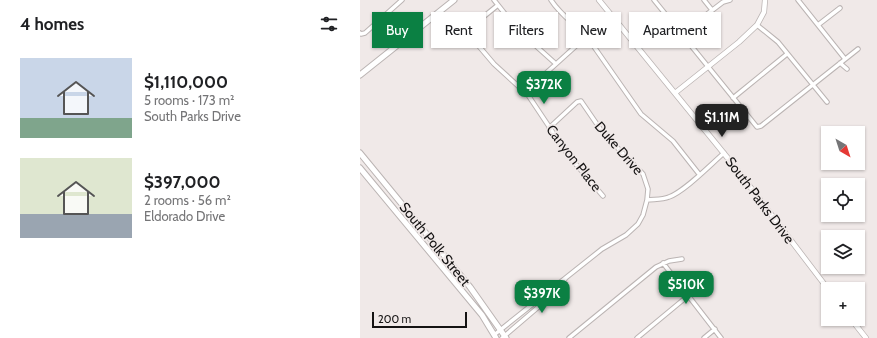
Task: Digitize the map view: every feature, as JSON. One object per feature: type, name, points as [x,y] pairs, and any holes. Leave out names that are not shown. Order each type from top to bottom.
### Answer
[{"type":"main road","points":[[360,75],[454,0]]},
{"type":"main road","name":"South Polk Street","points":[[360,153],[469,285],[504,337]]},
{"type":"main road","name":"South Polk Street","points":[[360,168],[482,315],[495,336]]},
{"type":"street","points":[[361,34],[365,33],[375,25],[402,0]]},
{"type":"street","points":[[494,0],[517,29],[556,64]]},
{"type":"street","points":[[550,0],[566,17]]},
{"type":"street","name":"South Parks Drive","points":[[600,0],[724,153],[823,282]]},
{"type":"street","points":[[654,0],[664,12]]},
{"type":"street","points":[[704,0],[712,10]]},
{"type":"street","points":[[709,12],[723,2],[730,0]]},
{"type":"street","points":[[675,93],[739,42],[757,25],[764,12],[765,0]]},
{"type":"street","points":[[798,0],[845,59]]},
{"type":"street","name":"Canyon Place","points":[[498,5],[466,31],[494,64],[525,92],[568,155],[603,196]]},
{"type":"street","points":[[818,25],[840,8]]},
{"type":"street","points":[[757,25],[778,42],[827,102]]},
{"type":"street","points":[[525,92],[574,48]]},
{"type":"street","points":[[595,48],[641,114],[673,142],[699,174]]},
{"type":"street","points":[[692,48],[755,126],[759,127],[858,49]]},
{"type":"street","points":[[733,98],[788,54]]},
{"type":"street","points":[[840,62],[847,69]]},
{"type":"street","name":"Duke Drive","points":[[549,128],[577,102],[581,101],[603,133],[643,174],[648,188],[647,200]]},
{"type":"street","points":[[495,336],[518,315],[567,276],[602,249],[631,231],[643,215],[647,200],[669,197],[679,191],[724,153]]},
{"type":"street","points":[[569,338],[641,279],[663,263],[682,259]]},
{"type":"street","points":[[663,263],[721,338]]},
{"type":"street","points":[[504,337],[556,292],[567,276]]},
{"type":"street","points":[[637,338],[689,295]]},
{"type":"street","points":[[518,315],[522,321]]},
{"type":"street","points":[[857,326],[866,338]]},
{"type":"street","points":[[704,338],[715,329]]}]
